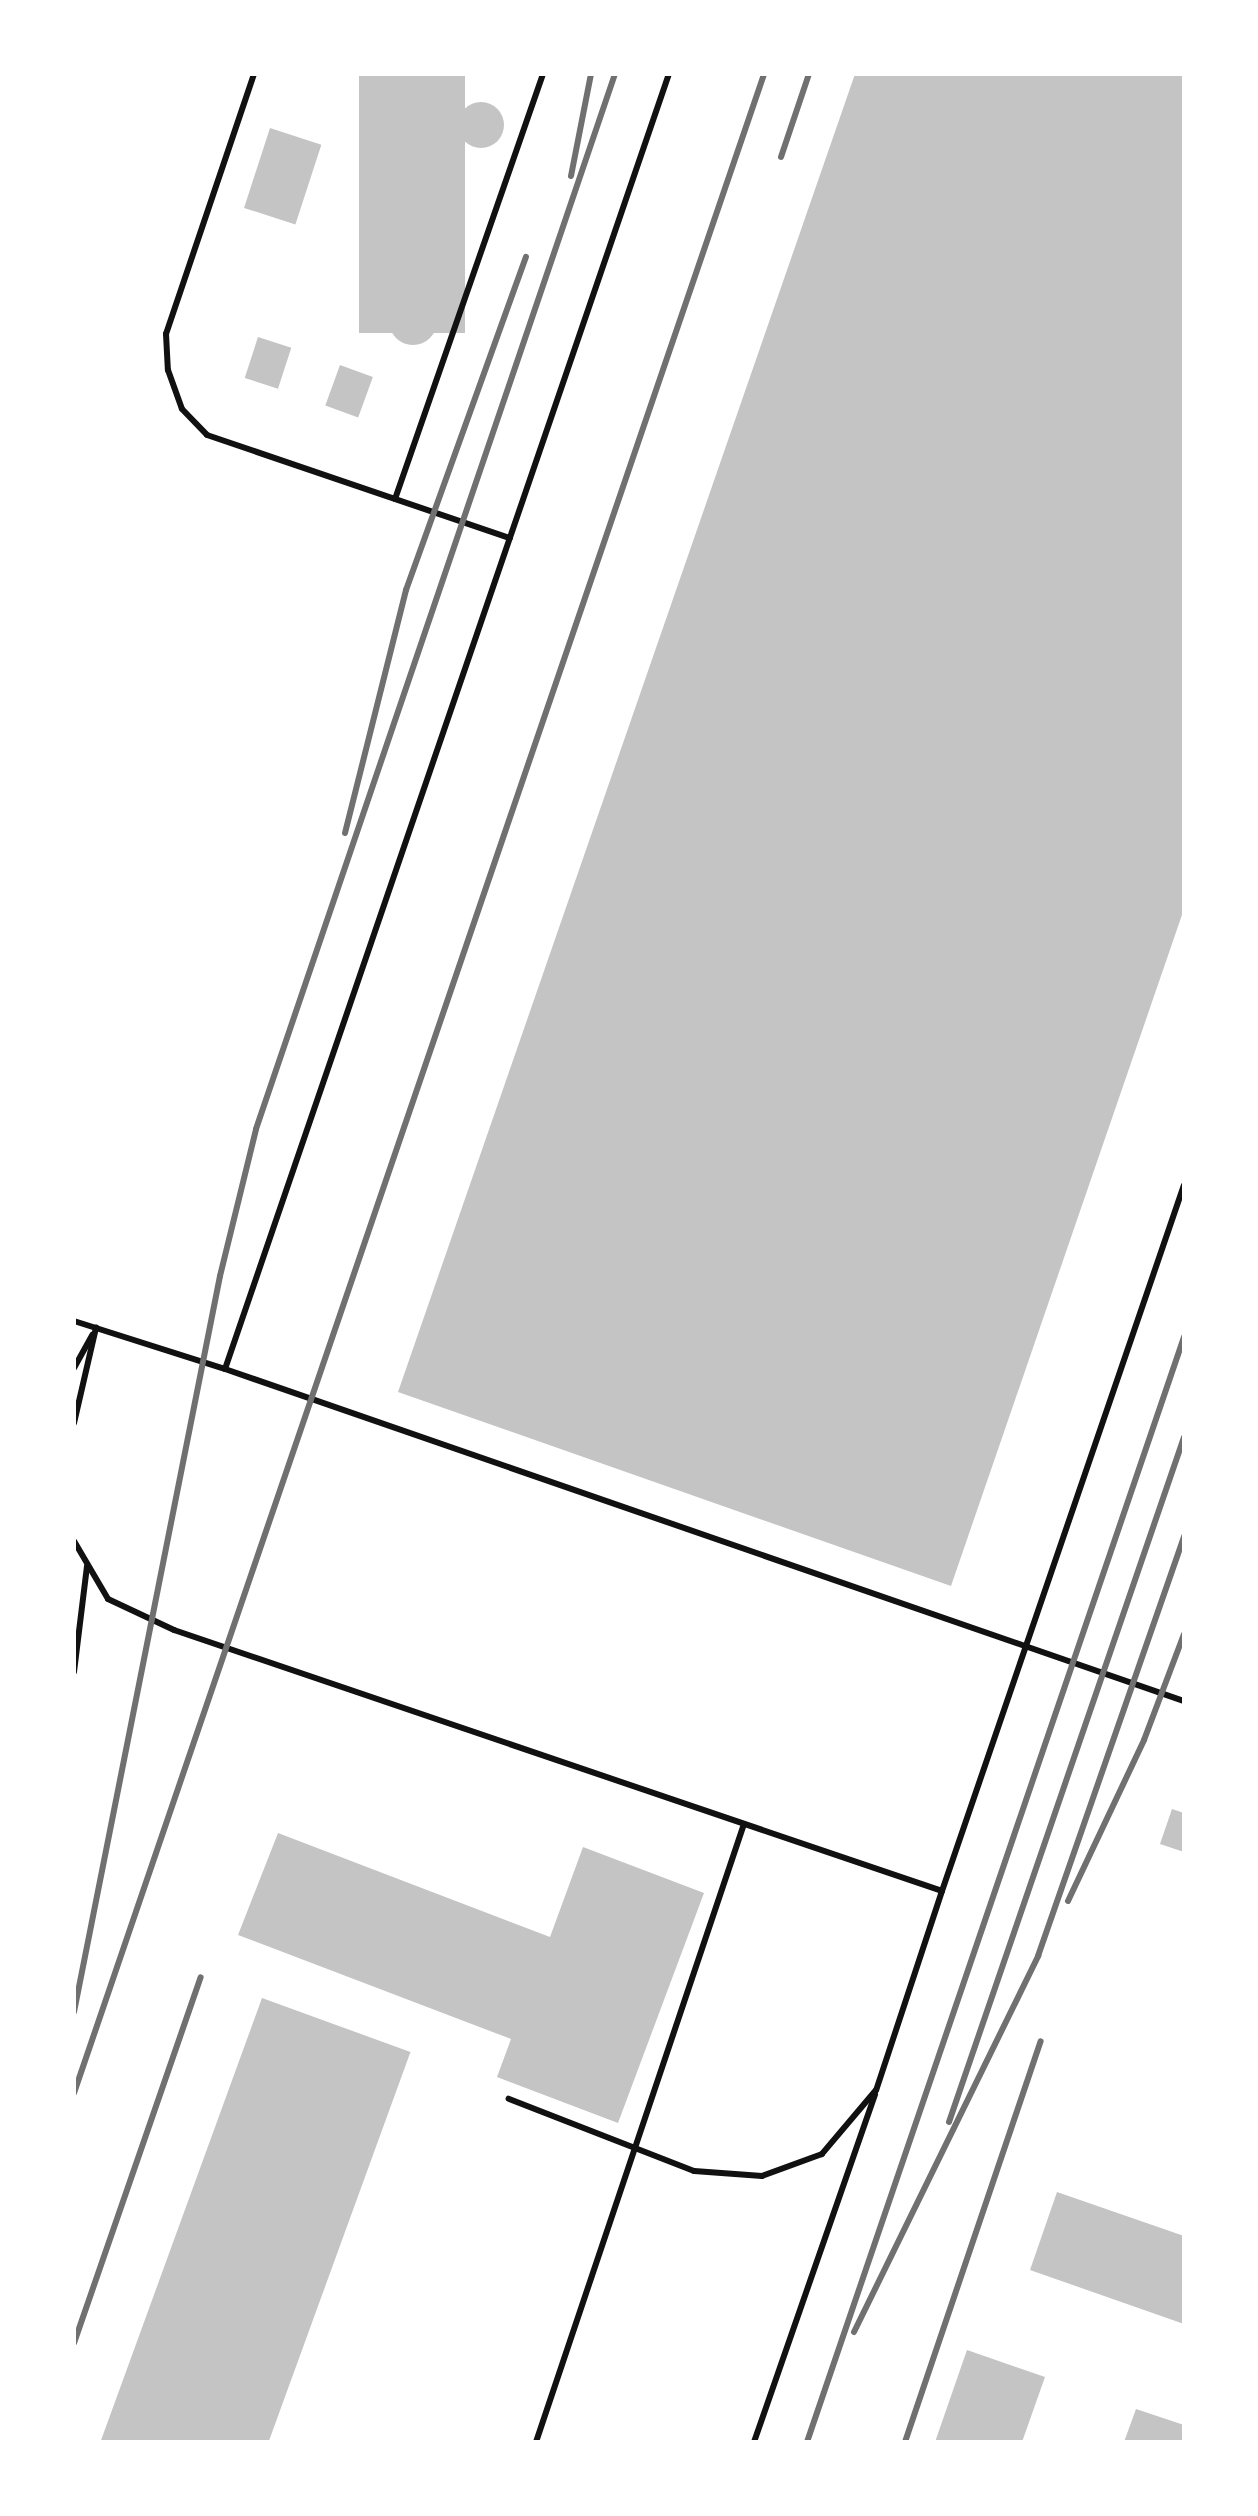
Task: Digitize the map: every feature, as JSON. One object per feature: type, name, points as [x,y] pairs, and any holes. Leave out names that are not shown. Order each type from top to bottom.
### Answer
[{"type":"lane","points":[[254,74],[166,334],[168,370],[182,409],[207,435],[510,538]]},
{"type":"lane","points":[[395,499],[543,74]]},
{"type":"lane","points":[[225,1369],[669,74]]},
{"type":"lane","points":[[754,2442],[1184,1185]]},
{"type":"lane","points":[[74,1321],[225,1369],[1184,1701]]},
{"type":"lane","points":[[74,1368],[96,1328]]},
{"type":"lane","points":[[74,1423],[96,1328]]},
{"type":"lane","points":[[74,1541],[108,1599],[174,1630],[942,1891]]},
{"type":"lane","points":[[74,1672],[87,1566]]},
{"type":"lane","points":[[536,2442],[744,1824]]},
{"type":"lane","points":[[509,2099],[694,2171],[762,2176],[822,2154],[876,2090]]},
{"type":"building","points":[[359,74],[465,74],[465,333],[359,333]]},
{"type":"building","points":[[855,74],[1184,74],[1184,909],[951,1586],[398,1392]]},
{"type":"building","points":[[481,102],[498,108],[504,125],[498,142],[481,148],[464,142],[458,125],[464,108]]},
{"type":"building","points":[[270,128],[321,145],[295,225],[244,208]]},
{"type":"building","points":[[413,297],[430,304],[437,321],[430,338],[413,345],[396,338],[389,321],[396,304]]},
{"type":"building","points":[[258,337],[291,348],[278,389],[245,378]]},
{"type":"building","points":[[340,365],[373,377],[358,417],[325,405]]},
{"type":"building","points":[[1172,1809],[1184,1813],[1184,1852],[1160,1844]]},
{"type":"building","points":[[278,1833],[550,1937],[583,1847],[704,1893],[618,2123],[497,2077],[511,2039],[238,1935]]},
{"type":"building","points":[[262,1998],[410,2052],[269,2442],[101,2442]]},
{"type":"building","points":[[1057,2192],[1184,2236],[1184,2324],[1030,2270]]},
{"type":"building","points":[[967,2350],[1045,2377],[1022,2442],[935,2442]]},
{"type":"building","points":[[1136,2409],[1184,2425],[1184,2442],[1124,2442]]},
{"type":"railway","points":[[571,176],[591,74]]},
{"type":"railway","points":[[74,2012],[220,1276],[256,1129],[615,74]]},
{"type":"railway","points":[[74,2093],[764,74]]},
{"type":"railway","points":[[781,157],[809,74]]},
{"type":"railway","points":[[345,833],[406,590],[526,257]]},
{"type":"railway","points":[[807,2442],[1184,1337]]},
{"type":"railway","points":[[949,2122],[1184,1437]]},
{"type":"railway","points":[[854,2332],[1038,1956],[1184,1536]]},
{"type":"railway","points":[[1068,1901],[1144,1740],[1184,1634]]},
{"type":"railway","points":[[74,2343],[201,1977]]},
{"type":"railway","points":[[905,2442],[1041,2041]]}]
